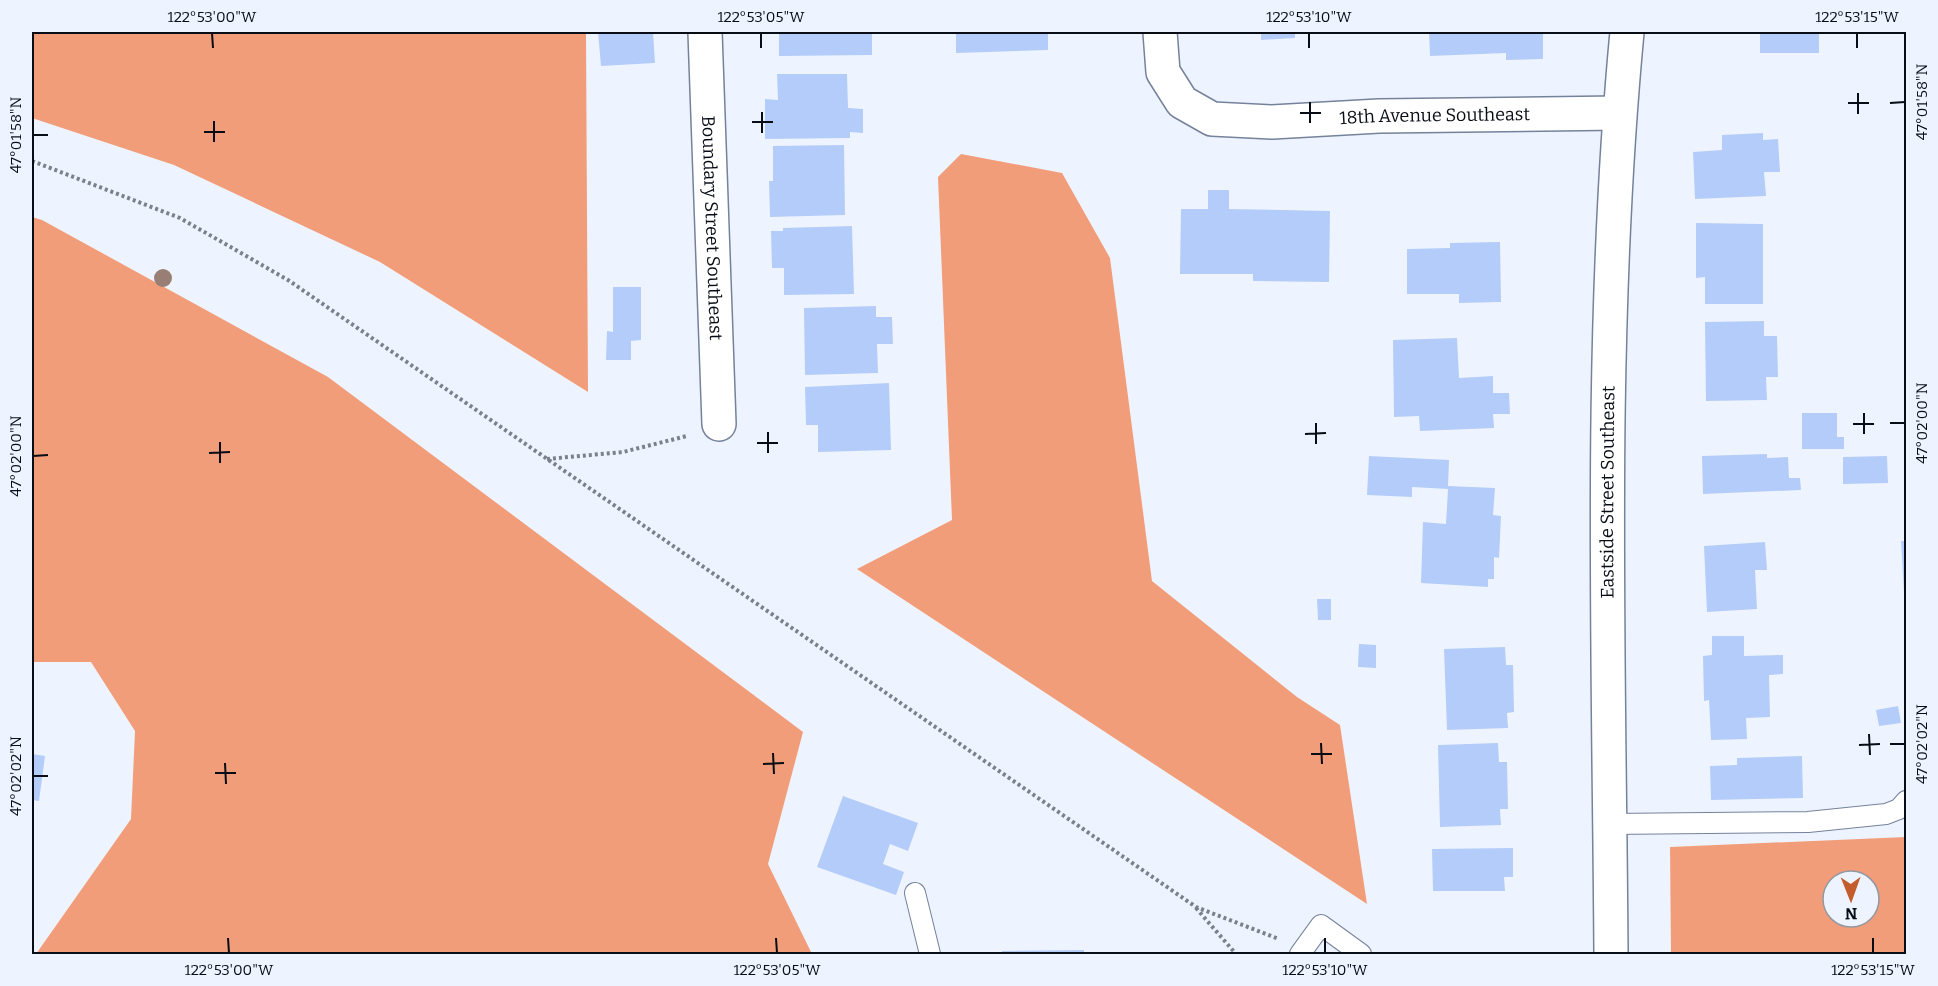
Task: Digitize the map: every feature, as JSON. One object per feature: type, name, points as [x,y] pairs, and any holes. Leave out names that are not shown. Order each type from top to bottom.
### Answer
[{"type":"street","name":"Boundary Street Southeast","points":[[705,32],[719,424]]},
{"type":"street","name":"18th Avenue Southeast","points":[[1160,32],[1163,72],[1182,102],[1212,119],[1272,122],[1378,116],[1619,113]]},
{"type":"street","name":"Eastside Street Southeast","points":[[1611,954],[1607,357],[1619,113],[1626,32]]},
{"type":"lane","points":[[1610,824],[1808,822],[1886,814],[1899,809],[1906,801]]},
{"type":"lane","points":[[915,893],[930,954]]},
{"type":"lane","points":[[1306,952],[1321,926],[1361,954]]},
{"type":"path","points":[[32,161],[180,218],[288,280],[1196,908],[1306,952]]},
{"type":"path","points":[[547,459],[589,457],[649,447],[719,424]]},
{"type":"path","points":[[1196,908],[1236,954]]},
{"type":"shaded area","points":[[32,32],[586,32],[588,392],[380,262],[174,165],[32,118]]},
{"type":"shaded area","points":[[961,154],[1062,173],[1110,258],[1152,581],[1297,697],[1340,725],[1367,904],[857,569],[952,520],[938,177]]},
{"type":"shaded area","points":[[32,217],[42,220],[328,377],[803,732],[768,864],[812,954],[36,954],[131,819],[135,731],[91,662],[32,662]]},
{"type":"shaded area","points":[[1906,837],[1906,954],[1671,954],[1670,847]]},
{"type":"building","points":[[598,32],[653,32],[655,63],[601,66]]},
{"type":"building","points":[[779,32],[872,32],[872,55],[779,56]]},
{"type":"building","points":[[956,32],[1048,32],[1048,50],[956,53]]},
{"type":"building","points":[[1261,32],[1295,32],[1295,38],[1261,40]]},
{"type":"building","points":[[1429,32],[1543,32],[1543,59],[1506,60],[1506,53],[1430,56]]},
{"type":"building","points":[[1760,32],[1819,32],[1819,53],[1760,53]]},
{"type":"building","points":[[777,74],[847,74],[848,108],[863,109],[863,133],[850,132],[850,138],[765,139],[765,99],[778,100]]},
{"type":"building","points":[[1763,133],[1763,140],[1778,139],[1780,172],[1764,172],[1766,196],[1695,199],[1693,152],[1722,150],[1722,135]]},
{"type":"building","points":[[844,145],[845,215],[770,217],[769,181],[773,181],[773,146]]},
{"type":"building","points":[[1208,190],[1229,190],[1229,209],[1330,211],[1329,282],[1253,281],[1253,274],[1180,274],[1181,209],[1208,209]]},
{"type":"building","points":[[1696,223],[1763,224],[1763,304],[1705,304],[1705,277],[1696,278]]},
{"type":"building","points":[[852,226],[854,294],[784,295],[784,268],[772,268],[771,231],[783,231],[783,228]]},
{"type":"building","points":[[1500,242],[1501,302],[1459,303],[1459,294],[1407,294],[1407,249],[1450,248],[1450,243]]},
{"type":"building","points":[[613,287],[641,287],[641,340],[631,341],[631,360],[606,360],[607,331],[613,332]]},
{"type":"building","points":[[876,306],[876,317],[892,317],[893,344],[877,344],[878,373],[805,375],[804,308]]},
{"type":"building","points":[[1764,321],[1764,336],[1777,336],[1778,377],[1766,377],[1767,400],[1706,401],[1705,322]]},
{"type":"building","points":[[1457,338],[1459,378],[1493,376],[1493,393],[1509,393],[1510,414],[1493,414],[1494,428],[1420,431],[1419,416],[1394,417],[1393,340]]},
{"type":"building","points":[[889,383],[891,450],[818,452],[818,425],[806,425],[805,387]]},
{"type":"building","points":[[1802,413],[1837,413],[1837,437],[1844,437],[1844,449],[1802,449]]},
{"type":"building","points":[[1767,454],[1767,458],[1788,457],[1789,478],[1800,478],[1801,490],[1703,494],[1702,456]]},
{"type":"building","points":[[1369,456],[1449,460],[1448,486],[1495,488],[1493,515],[1501,516],[1499,558],[1494,557],[1494,579],[1488,579],[1488,587],[1421,583],[1423,522],[1446,524],[1448,489],[1412,487],[1412,497],[1367,495]]},
{"type":"building","points":[[1887,456],[1888,483],[1843,484],[1843,457]]},
{"type":"building","points":[[1901,541],[1906,541],[1906,592],[1904,593]]},
{"type":"building","points":[[1765,542],[1767,570],[1755,570],[1757,609],[1707,612],[1704,546]]},
{"type":"building","points":[[1317,599],[1331,599],[1331,620],[1318,620]]},
{"type":"building","points":[[1712,636],[1744,636],[1744,656],[1783,655],[1783,674],[1769,675],[1770,717],[1746,718],[1747,739],[1711,740],[1709,700],[1704,701],[1703,656],[1712,655]]},
{"type":"building","points":[[1359,644],[1376,645],[1376,668],[1358,667]]},
{"type":"building","points":[[1505,647],[1506,665],[1513,665],[1514,712],[1507,713],[1508,728],[1447,730],[1444,649]]},
{"type":"building","points":[[1898,706],[1901,723],[1879,726],[1876,710]]},
{"type":"building","points":[[1498,743],[1499,762],[1507,762],[1508,809],[1500,809],[1501,825],[1440,827],[1438,745]]},
{"type":"building","points":[[32,754],[45,756],[39,801],[32,800]]},
{"type":"building","points":[[1802,756],[1803,798],[1711,800],[1710,766],[1737,765],[1737,758]]},
{"type":"building","points":[[843,796],[918,823],[908,851],[890,844],[883,864],[904,872],[896,895],[817,867]]},
{"type":"building","points":[[1513,848],[1513,877],[1504,877],[1505,891],[1433,891],[1432,849]]},
{"type":"building","points":[[1084,950],[1084,954],[1002,954],[1002,951]]}]
